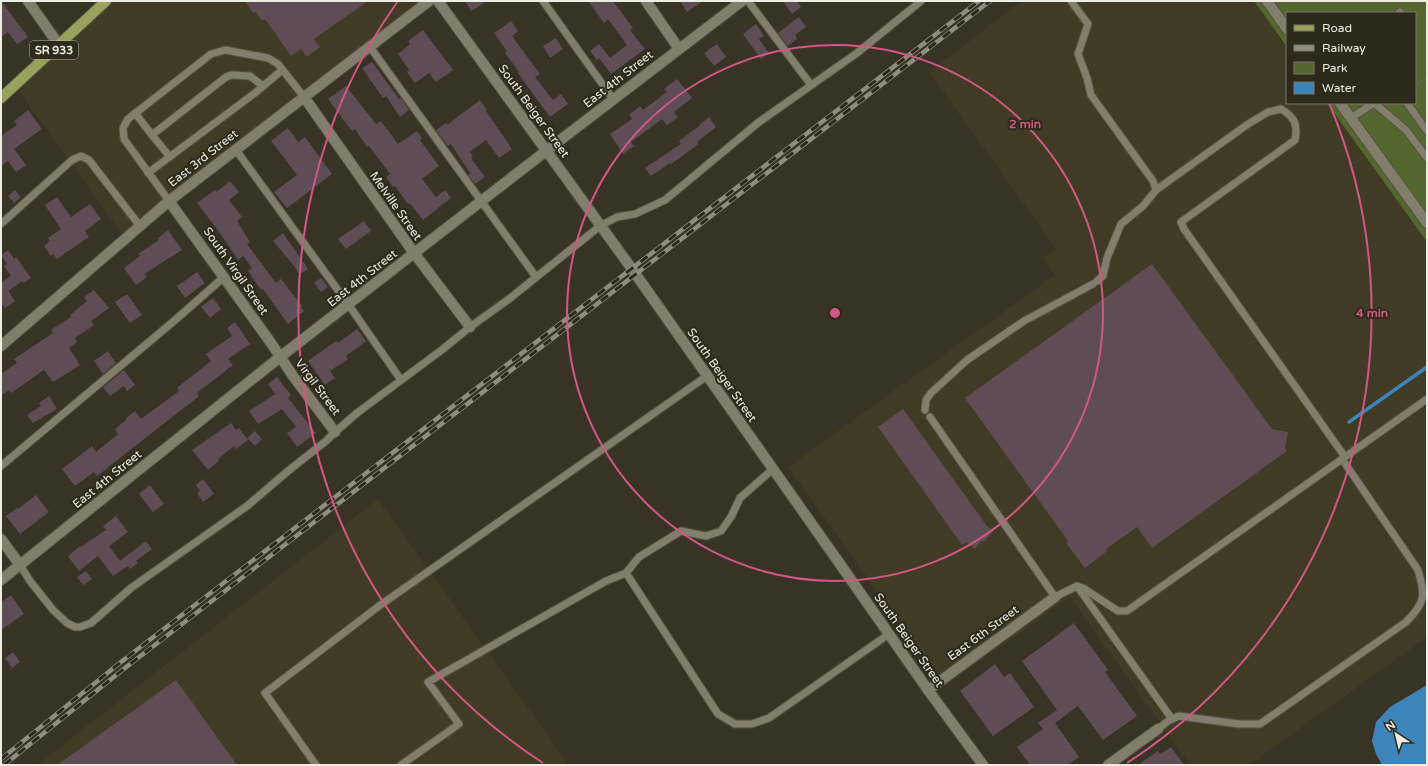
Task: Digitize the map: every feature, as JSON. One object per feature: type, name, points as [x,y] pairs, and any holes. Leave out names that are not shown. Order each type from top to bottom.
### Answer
[{"type":"main road","name":"SR 933","points":[[1,98],[106,1]]},
{"type":"street","points":[[28,1],[59,45]]},
{"type":"street","name":"East 3rd Street","points":[[1,346],[169,201],[429,1]]},
{"type":"street","name":"South Beiger Street","points":[[438,1],[707,376],[928,690],[983,765]]},
{"type":"street","points":[[646,1],[679,49]]},
{"type":"street","name":"East 4th Street","points":[[1,580],[280,357],[742,1]]},
{"type":"street","points":[[1267,1],[1286,28]]},
{"type":"street","name":"Melville Street","points":[[304,97],[414,254],[470,327]]},
{"type":"street","points":[[1341,104],[1427,223]]},
{"type":"street","name":"South Virgil Street","points":[[169,201],[280,357]]},
{"type":"street","name":"Virgil Street","points":[[280,357],[335,432]]},
{"type":"street","points":[[1,539],[20,565]]},
{"type":"street","name":"East 6th Street","points":[[928,690],[1055,597]]},
{"type":"street","points":[[1108,765],[1158,729]]},
{"type":"lane","points":[[543,1],[614,99]]},
{"type":"lane","points":[[748,1],[811,85]]},
{"type":"lane","points":[[20,565],[30,581],[53,610],[67,623],[75,627],[86,626],[91,623],[144,578],[247,506],[335,432],[470,327],[509,300],[600,226],[617,217],[635,214],[665,200],[758,122],[857,53],[921,1]]},
{"type":"lane","points":[[1071,1],[1088,24],[1078,54],[1087,78],[1091,95],[1152,182],[1156,190]]},
{"type":"lane","points":[[370,47],[536,277]]},
{"type":"lane","points":[[169,201],[124,139],[123,128],[128,119],[135,113],[210,54],[225,50],[268,58],[278,64],[304,97]]},
{"type":"lane","points":[[148,173],[282,70]]},
{"type":"lane","points":[[152,135],[226,77],[231,75],[250,76],[263,86]]},
{"type":"lane","points":[[1351,118],[1372,104]]},
{"type":"lane","points":[[1375,104],[1406,130],[1427,158]]},
{"type":"lane","points":[[1408,104],[1427,131]]},
{"type":"lane","points":[[925,410],[926,400],[931,393],[967,360],[1024,321],[1095,282],[1103,276],[1107,258],[1121,224],[1143,206],[1156,190],[1248,124],[1268,112],[1281,109],[1293,118],[1297,129],[1295,140],[1181,222],[1184,230],[1343,458],[1418,570],[1423,584],[1423,597],[1419,609],[1406,622],[1260,724],[1239,724],[1179,716],[1158,729]]},
{"type":"lane","points":[[135,113],[170,157]]},
{"type":"lane","points":[[236,150],[348,304],[401,380]]},
{"type":"lane","points":[[1,224],[72,160],[81,156],[89,160],[140,226]]},
{"type":"lane","points":[[1,466],[224,278]]},
{"type":"lane","points":[[316,765],[265,693],[379,606],[707,376]]},
{"type":"lane","points":[[930,417],[1055,597],[1077,586],[1084,588],[1118,611],[1127,611],[1427,399]]},
{"type":"lane","points":[[401,765],[459,724],[428,682],[606,581],[626,573],[639,557],[681,531],[706,536],[721,531],[731,517],[740,498],[773,469]]},
{"type":"lane","points":[[626,573],[718,714],[735,724],[752,724],[769,718],[889,634]]},
{"type":"lane","points":[[1077,586],[1172,719]]},
{"type":"path","points":[[1416,85],[1427,77]]},
{"type":"shaded area","points":[[106,1],[429,1],[125,238],[15,86]]},
{"type":"shaded area","points":[[1022,1],[1254,1],[1286,46],[1286,104],[1328,104],[1427,242],[1427,637],[1249,765],[1190,765],[1070,597],[945,686],[788,467],[1055,275],[1043,258],[1056,249],[929,72]]},
{"type":"shaded area","points":[[378,499],[569,765],[37,765]]},
{"type":"green space","points":[[1254,1],[1427,1],[1427,242],[1328,104],[1416,104],[1416,12],[1286,12],[1286,46]]},
{"type":"water","points":[[1427,685],[1427,765],[1382,765],[1376,754],[1372,741],[1376,722],[1390,707]]},
{"type":"building","points":[[1,1],[28,37],[17,44],[8,32],[1,37]]},
{"type":"building","points":[[245,1],[368,1],[314,39],[320,47],[307,57],[301,49],[291,56],[265,19],[262,21],[256,12],[253,13]]},
{"type":"building","points":[[465,1],[487,1],[471,11]]},
{"type":"building","points":[[588,1],[613,1],[633,28],[630,30],[645,49],[611,74],[599,58],[597,60],[590,51],[599,44],[610,58],[627,45],[608,19],[604,23]]},
{"type":"building","points":[[680,1],[703,1],[687,12]]},
{"type":"building","points":[[783,1],[797,1],[801,7],[792,14]]},
{"type":"building","points":[[799,17],[806,27],[795,35],[797,39],[788,46],[778,33]]},
{"type":"building","points":[[511,21],[518,31],[512,36],[540,74],[535,77],[553,100],[561,94],[568,104],[550,117],[518,73],[519,72],[505,53],[507,51],[494,33]]},
{"type":"building","points":[[756,24],[764,36],[759,39],[769,53],[761,59],[743,34]]},
{"type":"building","points":[[423,30],[453,70],[436,82],[429,73],[415,83],[407,72],[409,70],[398,54],[410,44],[408,41]]},
{"type":"building","points":[[556,38],[563,49],[550,58],[543,46]]},
{"type":"building","points":[[717,44],[726,57],[714,66],[704,53]]},
{"type":"building","points":[[372,62],[399,99],[401,98],[409,110],[400,117],[386,96],[383,98],[362,68]]},
{"type":"building","points":[[677,79],[692,98],[674,112],[678,117],[667,125],[662,119],[631,142],[634,146],[623,154],[610,134],[632,119],[629,115],[640,106],[643,110],[667,92],[664,89]]},
{"type":"building","points":[[346,86],[376,124],[381,121],[398,144],[417,131],[422,138],[420,140],[439,166],[422,179],[436,197],[445,190],[451,198],[423,220],[410,203],[408,204],[395,186],[393,187],[386,177],[390,174],[369,146],[367,147],[355,129],[352,131],[328,99]]},
{"type":"building","points":[[480,100],[512,149],[499,158],[486,140],[470,152],[473,157],[471,158],[485,177],[475,184],[468,175],[470,173],[451,144],[448,146],[436,130],[446,123],[447,125]]},
{"type":"building","points":[[28,110],[42,129],[14,149],[26,165],[16,172],[8,161],[1,166],[1,136],[17,125],[14,121]]},
{"type":"building","points":[[709,117],[716,127],[681,157],[651,176],[645,168],[681,144],[679,141]]},
{"type":"building","points":[[288,128],[298,142],[305,137],[332,174],[287,208],[274,192],[297,175],[271,141]]},
{"type":"building","points":[[230,181],[239,192],[229,200],[242,217],[237,221],[250,242],[247,244],[276,283],[281,279],[302,306],[301,307],[304,311],[288,324],[248,271],[252,268],[243,256],[238,260],[197,203],[215,190],[216,192]]},
{"type":"building","points":[[15,190],[21,197],[14,203],[8,196]]},
{"type":"building","points":[[57,197],[71,217],[90,204],[101,219],[85,231],[89,237],[57,259],[53,254],[51,256],[44,246],[50,241],[48,238],[61,229],[45,205]]},
{"type":"building","points":[[364,221],[371,231],[346,249],[338,239]]},
{"type":"building","points":[[168,230],[182,250],[144,274],[147,277],[136,285],[124,268],[140,256],[138,254],[159,240],[158,238]]},
{"type":"building","points":[[283,233],[308,269],[299,275],[295,267],[273,241]]},
{"type":"building","points":[[8,250],[14,259],[16,257],[31,278],[24,283],[22,281],[8,291],[15,301],[5,308],[1,303],[1,281],[2,282],[11,276],[4,266],[7,264],[1,255]]},
{"type":"building","points":[[1152,264],[1272,429],[1288,432],[1285,448],[1287,451],[1152,548],[1137,527],[1106,549],[1107,551],[1085,568],[1066,543],[1068,541],[965,398]]},
{"type":"building","points":[[197,272],[205,283],[185,298],[177,286]]},
{"type":"building","points":[[321,278],[328,287],[321,292],[314,283]]},
{"type":"building","points":[[94,290],[109,308],[91,321],[94,325],[75,338],[77,342],[69,348],[80,365],[53,382],[44,370],[11,393],[9,390],[1,396],[1,374],[17,363],[14,359],[53,333],[51,330],[71,317],[70,315],[87,301],[84,297]]},
{"type":"building","points":[[127,294],[142,315],[130,323],[115,302]]},
{"type":"building","points":[[213,298],[221,309],[210,318],[201,307]]},
{"type":"building","points":[[235,322],[250,344],[228,359],[233,365],[197,393],[199,396],[108,468],[97,476],[94,472],[75,486],[62,469],[92,446],[96,452],[118,434],[115,429],[135,411],[141,419],[179,391],[177,388],[211,361],[206,354],[232,336],[227,328]]},
{"type":"building","points":[[357,329],[366,341],[346,356],[348,359],[330,371],[335,378],[325,385],[308,361],[336,341],[338,343]]},
{"type":"building","points":[[108,351],[116,363],[103,374],[94,361]]},
{"type":"building","points":[[124,370],[135,385],[127,391],[124,386],[110,396],[103,387]]},
{"type":"building","points":[[277,377],[291,395],[288,398],[316,433],[297,447],[287,433],[296,427],[282,409],[258,424],[249,411],[275,394],[268,384]]},
{"type":"building","points":[[49,396],[57,409],[33,423],[27,415],[41,406],[39,403]]},
{"type":"building","points":[[903,409],[987,526],[993,531],[984,542],[981,541],[975,549],[966,542],[962,545],[878,427]]},
{"type":"building","points":[[231,423],[236,430],[239,428],[248,440],[236,449],[234,446],[218,459],[219,461],[208,470],[192,450]]},
{"type":"building","points":[[255,431],[262,439],[255,446],[247,438]]},
{"type":"building","points":[[203,479],[214,494],[203,502],[197,493],[200,491],[196,485]]},
{"type":"building","points":[[150,485],[164,504],[153,512],[139,494]]},
{"type":"building","points":[[36,495],[49,512],[20,534],[6,516]]},
{"type":"building","points":[[116,516],[128,532],[109,546],[120,561],[146,541],[152,549],[136,561],[138,563],[130,569],[128,566],[113,576],[98,556],[79,571],[68,556],[80,546],[81,547],[106,530],[103,526]]},
{"type":"building","points":[[86,571],[92,579],[83,585],[77,577]]},
{"type":"building","points":[[11,595],[24,614],[1,630],[1,602]]},
{"type":"building","points":[[1074,623],[1108,670],[1105,672],[1137,716],[1103,740],[1078,706],[1055,723],[1079,757],[1068,765],[1030,765],[1017,747],[1043,729],[1038,723],[1057,710],[1022,661]]},
{"type":"building","points":[[13,652],[20,662],[12,668],[5,658]]},
{"type":"building","points":[[995,664],[1004,677],[1010,673],[1034,707],[993,736],[960,691]]},
{"type":"building","points":[[176,680],[237,765],[57,765]]},
{"type":"building","points":[[1171,747],[1184,765],[1138,765],[1158,751],[1160,754]]},
{"type":"waterway","points":[[1349,422],[1427,367]]},
{"type":"railway","points":[[1,759],[121,662],[979,1]]},
{"type":"railway","points":[[4,765],[125,668],[990,1]]}]
